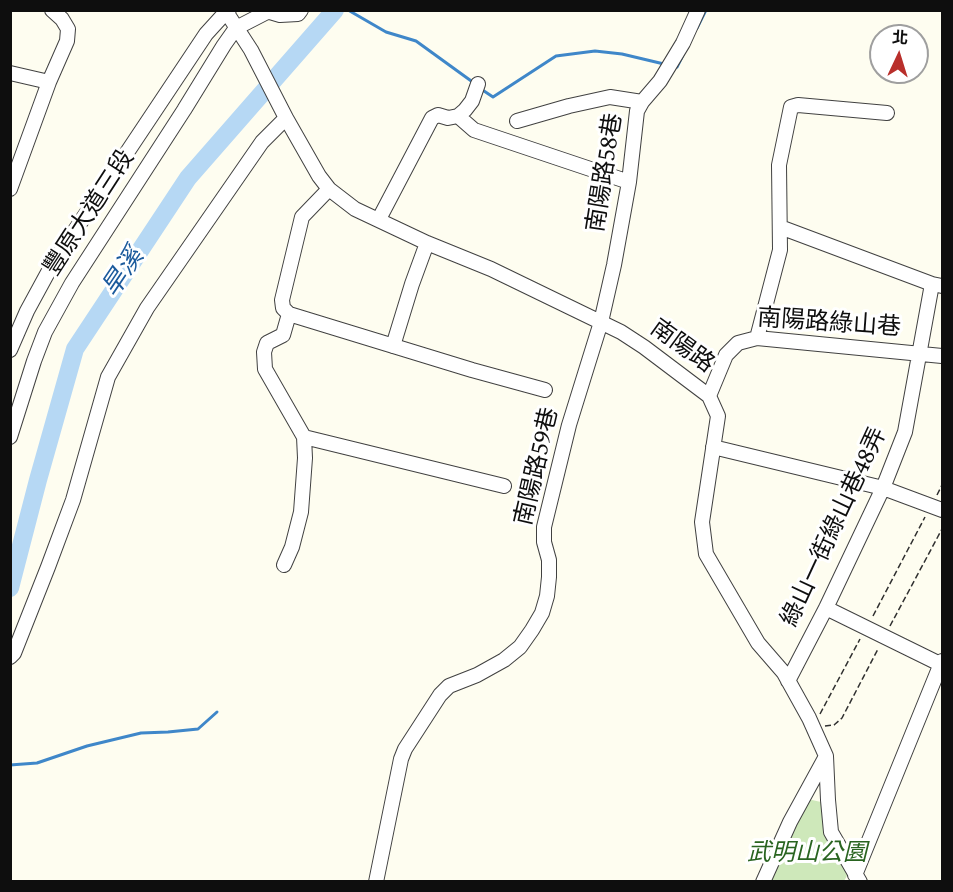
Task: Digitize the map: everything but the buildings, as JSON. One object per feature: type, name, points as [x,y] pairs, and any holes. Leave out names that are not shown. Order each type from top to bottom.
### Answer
[{"type":"street","points":[[10,189],[48,82],[67,41],[68,29],[62,19],[52,10]]},
{"type":"street","points":[[227,11],[236,28],[271,11],[280,15],[298,14],[301,10]]},
{"type":"street","name":"南陽路58巷","points":[[601,322],[629,182],[637,111],[660,81],[683,43],[698,10]]},
{"type":"street","name":"豐原大道三段","points":[[10,350],[27,311],[52,265],[206,34],[227,11]]},
{"type":"street","name":"南陽路","points":[[236,28],[251,50],[319,176],[329,189],[355,209],[427,243],[491,269],[621,332],[709,396],[718,416],[702,522],[706,554],[758,643],[784,673],[809,718],[826,756],[831,832],[858,878]]},
{"type":"street","name":"豐原大道三段","points":[[10,437],[45,332],[66,293],[236,28]]},
{"type":"street","points":[[10,73],[48,82]]},
{"type":"street","points":[[379,219],[432,118],[438,115],[458,116],[472,101],[478,84]]},
{"type":"street","points":[[517,121],[610,97],[642,102]]},
{"type":"street","points":[[758,338],[780,250],[778,165],[791,107],[798,105],[887,112]]},
{"type":"street","points":[[10,657],[14,653],[73,500],[108,377],[147,308],[262,141],[285,115]]},
{"type":"street","points":[[458,116],[474,130],[629,182]]},
{"type":"street","points":[[329,189],[302,217],[282,300],[283,308],[289,314],[545,390]]},
{"type":"street","points":[[780,227],[937,285]]},
{"type":"street","points":[[393,346],[427,243]]},
{"type":"street","name":"綠山一街綠山巷48弄","points":[[788,681],[826,608],[883,488],[905,432],[919,354],[937,285]]},
{"type":"street","points":[[284,565],[292,547],[301,512],[305,458],[304,436],[264,369],[264,352],[267,343],[283,335],[289,314]]},
{"type":"street","name":"南陽路59巷","points":[[376,882],[405,748],[440,695],[449,686],[477,675],[504,660],[520,647],[542,613],[549,577],[544,527],[569,425],[601,322]]},
{"type":"street","name":"南陽路綠山巷","points":[[709,396],[726,355],[738,343],[758,338],[942,356]]},
{"type":"street","points":[[304,436],[504,486]]},
{"type":"street","points":[[713,447],[883,488],[942,510]]},
{"type":"street","points":[[826,608],[942,664],[858,878]]},
{"type":"street","points":[[763,882],[790,822],[826,756]]},
{"type":"path","points":[[937,495],[942,485]]},
{"type":"path","points":[[870,622],[926,516]]},
{"type":"path","points":[[886,634],[942,529]]},
{"type":"path","points":[[819,717],[864,633]]},
{"type":"path","points":[[825,726],[834,725],[842,718],[881,644]]},
{"type":"green space","name":"武明山公園","points":[[803,798],[821,802],[824,826],[848,874],[844,881],[765,882]]},
{"type":"waterway","name":"旱溪","points":[[10,588],[75,349],[188,178],[335,10]]},
{"type":"waterway","points":[[348,10],[386,32],[416,41],[474,83]]},
{"type":"waterway","points":[[697,28],[706,10]]},
{"type":"waterway","points":[[481,89],[493,97],[556,56],[595,51],[622,54],[664,64]]},
{"type":"waterway","points":[[674,66],[677,67],[683,55]]},
{"type":"waterway","points":[[10,765],[37,763],[87,746],[141,733],[198,729],[217,712]]}]
